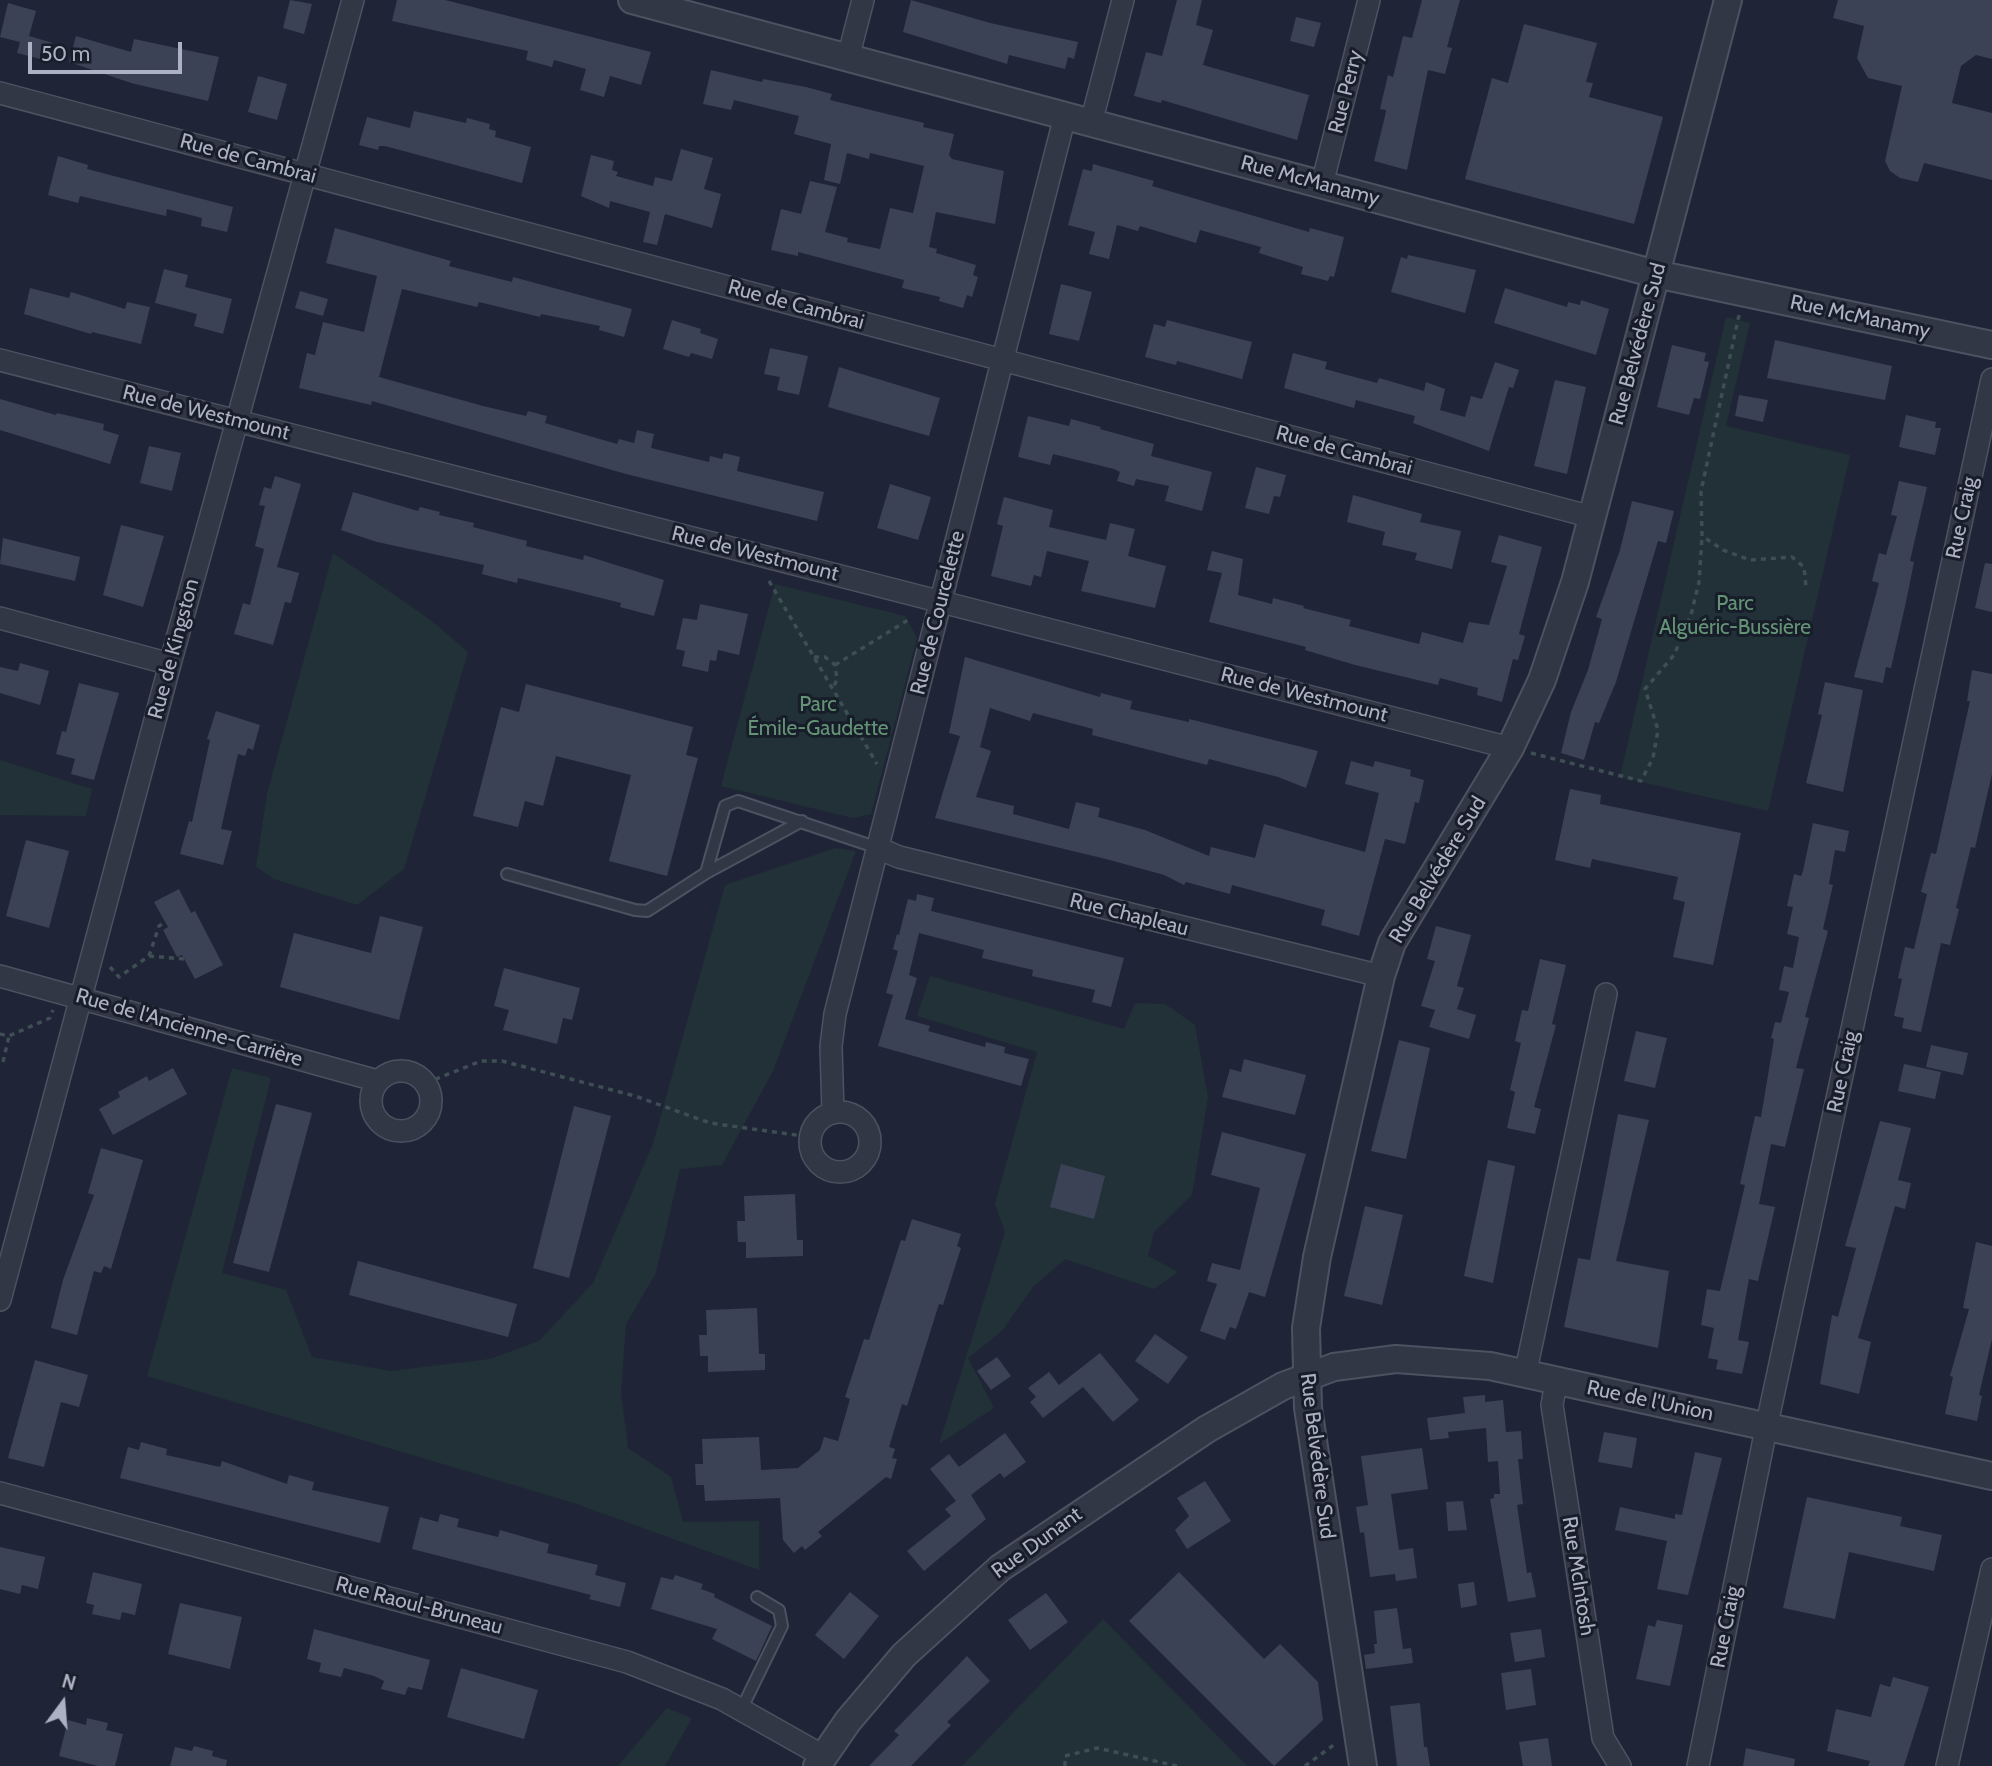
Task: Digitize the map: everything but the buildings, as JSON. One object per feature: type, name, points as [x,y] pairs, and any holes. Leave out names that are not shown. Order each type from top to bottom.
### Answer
[{"type":"street","name":"Rue de Kingston","points":[[0,1300],[303,173],[353,0]]},
{"type":"street","name":"Rue McManamy","points":[[632,0],[1656,274],[1992,345]]},
{"type":"street","points":[[849,58],[863,0]]},
{"type":"street","points":[[1091,123],[1123,0]]},
{"type":"street","name":"Rue Perry","points":[[1322,184],[1369,0]]},
{"type":"street","name":"Rue Belvédère Sud","points":[[1363,1766],[1310,1424],[1305,1376],[1306,1328],[1317,1257],[1381,976],[1406,915],[1510,748],[1542,680],[1575,582],[1728,0]]},
{"type":"street","name":"Rue de Cambrai","points":[[0,93],[1592,517]]},
{"type":"street","name":"Rue de Courcelette","points":[[833,1113],[831,1046],[835,1014],[1065,116]]},
{"type":"street","name":"Rue de Westmount","points":[[0,360],[1510,748]]},
{"type":"street","name":"Rue Craig","points":[[1698,1766],[1767,1424],[1992,379]]},
{"type":"street","points":[[0,618],[170,664]]},
{"type":"street","name":"Rue Chapleau","points":[[878,848],[899,857],[1381,976]]},
{"type":"street","name":"Rue de l'Ancienne-Carrière","points":[[0,975],[378,1081]]},
{"type":"street","points":[[1525,1375],[1606,994]]},
{"type":"street","points":[[402,1070],[411,1072],[426,1083],[432,1103],[429,1113],[415,1128],[394,1131],[377,1120],[370,1100],[378,1081],[393,1071],[402,1070]]},
{"type":"street","points":[[833,1113],[852,1115],[867,1129],[869,1149],[859,1165],[841,1172],[824,1168],[812,1154],[810,1137],[818,1122],[833,1113]]},
{"type":"street","name":"Rue de l'Union","points":[[1305,1376],[1334,1367],[1396,1359],[1490,1366],[1556,1382],[1767,1424],[1992,1476]]},
{"type":"street","name":"Rue Dunant","points":[[820,1761],[904,1655],[1000,1568],[1043,1536],[1207,1429],[1305,1376]]},
{"type":"street","name":"Rue McIntosh","points":[[1556,1382],[1552,1405],[1603,1738],[1620,1766]]},
{"type":"street","name":"Rue Raoul-Bruneau","points":[[0,1493],[627,1662],[691,1685],[741,1710],[820,1761]]},
{"type":"street","points":[[1947,1766],[1992,1569]]},
{"type":"lane","points":[[706,873],[726,806],[738,802],[878,848]]},
{"type":"lane","points":[[508,874],[635,910],[647,911],[706,873],[802,821]]},
{"type":"lane","points":[[741,1710],[782,1626],[779,1610],[757,1597]]},
{"type":"path","points":[[1510,748],[1641,781],[1653,758],[1658,730],[1644,689],[1674,654],[1691,615],[1699,582],[1701,491],[1744,293]]},
{"type":"path","points":[[1702,536],[1723,550],[1750,560],[1792,557],[1804,567],[1806,587]]},
{"type":"path","points":[[769,581],[878,766]]},
{"type":"path","points":[[835,665],[908,620]]},
{"type":"path","points":[[814,657],[825,657],[835,665],[837,680],[832,689]]},
{"type":"path","points":[[149,956],[184,959]]},
{"type":"path","points":[[2,1062],[9,1036]]},
{"type":"path","points":[[426,1083],[481,1061],[502,1061],[635,1096],[710,1123],[810,1137]]},
{"type":"path","points":[[1305,1766],[1357,1728]]},
{"type":"path","points":[[1065,1766],[1065,1756],[1097,1748],[1177,1766]]},
{"type":"green space","name":"Parc Alguéric-Bussière","points":[[1726,317],[1750,323],[1726,426],[1850,455],[1768,811],[1620,777]]},
{"type":"green space","points":[[333,553],[428,618],[468,652],[404,869],[357,905],[274,879],[256,867],[267,794]]},
{"type":"green space","name":"Parc Émile-Gaudette","points":[[775,584],[905,616],[917,638],[871,814],[853,818],[721,786]]},
{"type":"green space","points":[[0,760],[92,789],[86,816],[0,815]]},
{"type":"green space","points":[[836,848],[856,851],[773,1071],[722,1165],[680,1169],[656,1273],[626,1324],[621,1392],[628,1448],[671,1477],[683,1522],[759,1521],[759,1570],[574,1503],[147,1376],[232,1068],[271,1078],[222,1273],[286,1290],[312,1357],[391,1371],[490,1359],[539,1341],[593,1283],[653,1144],[725,885]]},
{"type":"green space","points":[[930,976],[1124,1029],[1135,1003],[1165,1004],[1195,1025],[1208,1097],[1192,1195],[1154,1232],[1148,1256],[1178,1272],[1154,1289],[1065,1259],[1033,1287],[1002,1331],[968,1358],[994,1408],[939,1444],[1005,1232],[995,1204],[1037,1052],[917,1016]]},
{"type":"green space","points":[[1103,1619],[1247,1766],[962,1766]]},
{"type":"green space","points":[[667,1708],[692,1718],[665,1766],[618,1766]]}]
